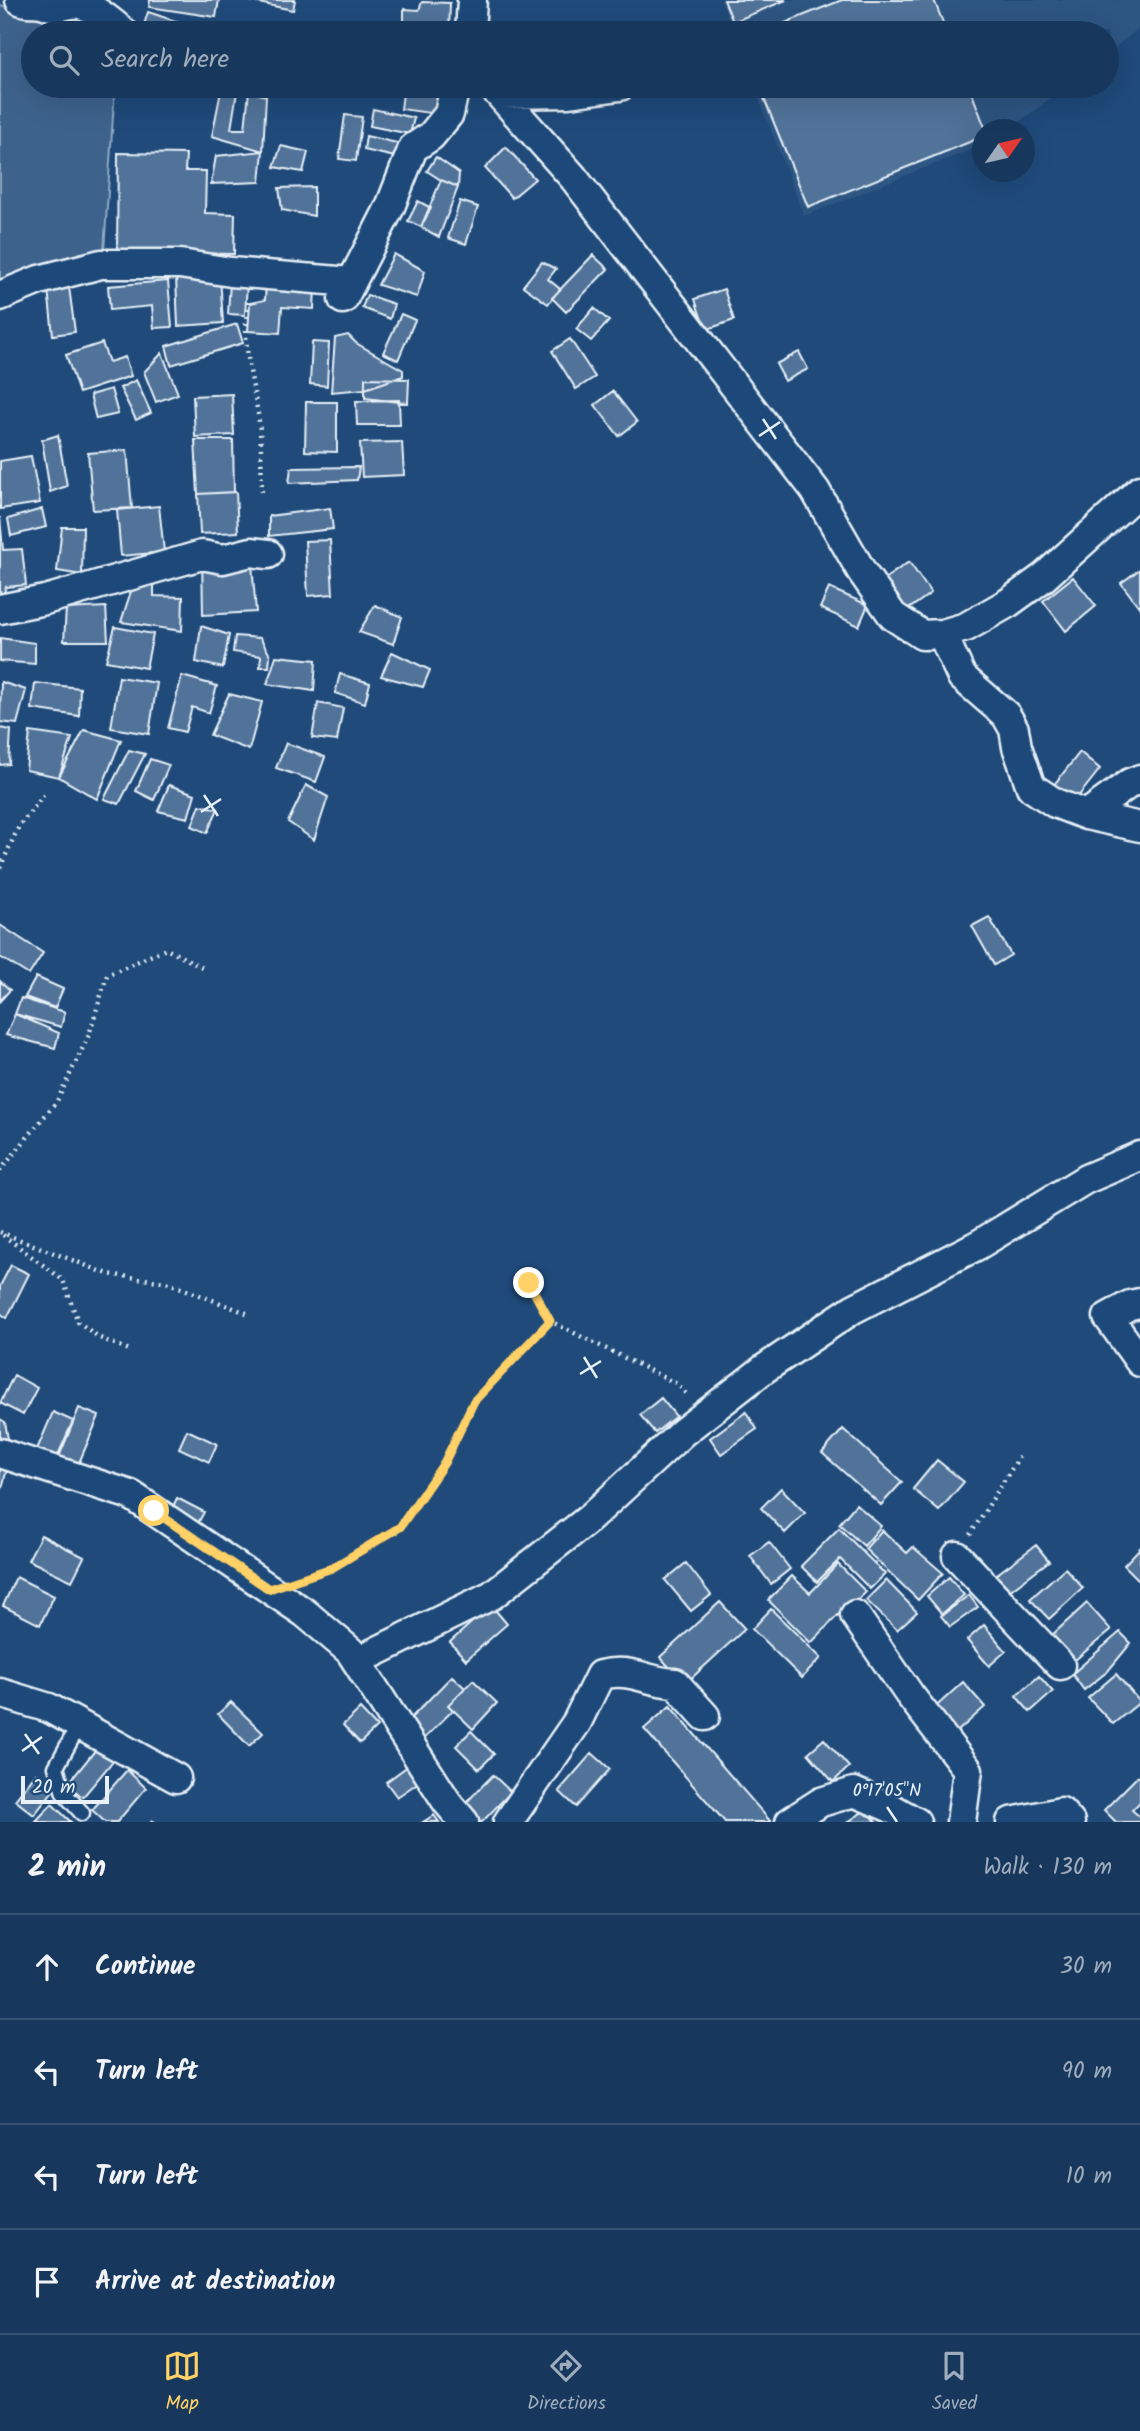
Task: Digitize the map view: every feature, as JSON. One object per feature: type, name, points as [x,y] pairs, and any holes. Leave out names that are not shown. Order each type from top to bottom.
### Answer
[{"type":"street","points":[[20,0],[26,3],[40,2],[54,8],[78,4],[91,7],[108,21]]},
{"type":"street","points":[[471,21],[472,0]]},
{"type":"street","points":[[0,296],[49,277],[101,264],[180,264],[252,273],[347,291],[390,207],[413,148],[432,136],[449,114],[452,98]]},
{"type":"street","points":[[503,98],[573,177],[815,489],[862,572],[893,616],[922,635],[942,634],[965,627],[1008,603],[1044,577],[1140,489]]},
{"type":"street","points":[[0,609],[45,600],[202,555],[223,559],[251,552],[268,554]]},
{"type":"street","points":[[942,634],[962,677],[1006,715],[1014,729],[1017,747],[1031,787],[1055,803],[1086,815],[1140,827]]},
{"type":"street","points":[[1086,815],[1130,783],[1140,779]]},
{"type":"street","points":[[356,1661],[492,1595],[590,1518],[682,1432],[764,1369],[853,1309],[978,1245],[1086,1179],[1140,1156]]},
{"type":"street","points":[[1140,1303],[1130,1305],[1108,1317],[1140,1363]]},
{"type":"street","points":[[0,1453],[131,1495],[305,1613],[350,1651],[447,1802],[464,1822]]},
{"type":"street","points":[[957,1556],[1060,1665]]},
{"type":"street","points":[[855,1615],[909,1694],[968,1770],[961,1822]]},
{"type":"street","points":[[508,1822],[576,1722],[600,1675],[615,1671],[625,1672],[661,1683],[675,1684],[705,1716]]},
{"type":"street","points":[[0,1693],[50,1708],[176,1778]]},
{"type":"street","points":[[790,1822],[821,1802],[854,1791],[916,1822]]},
{"type":"street","points":[[1011,1822],[1061,1812],[1070,1822]]},
{"type":"lane","points":[[79,1725],[56,1767],[64,1793],[82,1813]]},
{"type":"path","points":[[252,273],[244,326],[246,358],[258,416],[262,495]]},
{"type":"path","points":[[0,868],[19,826],[44,795]]},
{"type":"path","points":[[0,1171],[57,1101],[89,1035],[107,975],[166,949],[202,967]]},
{"type":"path","points":[[0,1232],[108,1274],[166,1282],[249,1314]]},
{"type":"path","points":[[0,1232],[62,1280],[78,1322],[100,1338],[132,1351]]},
{"type":"path","points":[[529,1283],[550,1321],[677,1384],[704,1415]]},
{"type":"path","points":[[269,1589],[332,1568],[400,1527],[444,1463],[474,1401],[550,1321]]},
{"type":"path","points":[[957,1556],[1019,1457]]},
{"type":"shaded area","points":[[721,0],[1140,0],[1140,27],[1119,44],[1119,21],[729,21]]},
{"type":"shaded area","points":[[0,5],[50,21],[21,21],[21,98],[114,98],[104,251],[0,280]]},
{"type":"shaded area","points":[[759,98],[1050,98],[1023,119],[972,119],[972,149],[804,216]]},
{"type":"building","points":[[150,0],[219,0],[216,17],[149,7]]},
{"type":"building","points":[[244,0],[295,0],[293,10]]},
{"type":"building","points":[[724,0],[786,0],[735,21],[733,21]]},
{"type":"building","points":[[842,0],[934,0],[942,21],[790,21]]},
{"type":"building","points":[[422,2],[450,3],[449,21],[404,21],[404,9],[419,10]]},
{"type":"building","points":[[148,12],[175,21],[145,21]]},
{"type":"building","points":[[220,98],[236,98],[231,129],[245,129],[248,98],[266,98],[263,151],[212,136]]},
{"type":"building","points":[[402,98],[440,98],[437,114],[401,109]]},
{"type":"building","points":[[764,98],[974,98],[982,119],[972,119],[972,141],[808,207]]},
{"type":"building","points":[[373,109],[414,118],[410,134],[370,126]]},
{"type":"building","points":[[345,115],[362,117],[356,161],[339,159]]},
{"type":"building","points":[[366,136],[397,143],[395,157],[364,150]]},
{"type":"building","points":[[281,146],[308,152],[303,172],[274,167]]},
{"type":"building","points":[[506,147],[535,179],[512,198],[485,168]]},
{"type":"building","points":[[263,151],[260,182],[211,184],[216,156]]},
{"type":"building","points":[[118,153],[186,154],[185,171],[206,171],[205,213],[235,214],[234,254],[117,252]]},
{"type":"building","points":[[436,157],[459,173],[458,187],[427,171]]},
{"type":"building","points":[[441,180],[458,187],[439,237],[421,227]]},
{"type":"building","points":[[314,187],[314,216],[282,210],[279,188]]},
{"type":"building","points":[[418,201],[431,208],[421,227],[408,221]]},
{"type":"building","points":[[460,201],[478,207],[466,244],[448,238]]},
{"type":"building","points":[[394,254],[425,271],[417,297],[378,285]]},
{"type":"building","points":[[593,255],[608,269],[566,312],[552,298]]},
{"type":"building","points":[[542,262],[556,269],[548,279],[560,289],[548,304],[523,286]]},
{"type":"building","points":[[220,275],[223,323],[178,326],[176,277]]},
{"type":"building","points":[[168,281],[172,327],[154,328],[152,306],[110,310],[108,286]]},
{"type":"building","points":[[230,282],[247,283],[245,315],[228,314]]},
{"type":"building","points":[[266,283],[315,287],[314,309],[282,307],[280,333],[248,331],[250,303],[265,300]]},
{"type":"building","points":[[69,287],[75,332],[53,335],[48,289]]},
{"type":"building","points":[[724,289],[734,320],[705,330],[695,299]]},
{"type":"building","points":[[367,295],[394,304],[390,319],[362,308]]},
{"type":"building","points":[[594,308],[609,321],[591,341],[576,329]]},
{"type":"building","points":[[401,314],[415,320],[398,360],[383,353]]},
{"type":"building","points":[[237,324],[243,343],[171,365],[166,346]]},
{"type":"building","points":[[348,335],[356,343],[403,370],[403,376],[365,389],[331,392],[335,338]]},
{"type":"building","points":[[570,339],[595,377],[576,389],[552,351]]},
{"type":"building","points":[[312,342],[329,343],[327,386],[310,384]]},
{"type":"building","points":[[102,343],[109,362],[125,357],[131,376],[79,393],[66,355]]},
{"type":"building","points":[[799,352],[808,369],[785,381],[776,364]]},
{"type":"building","points":[[162,353],[178,394],[156,402],[144,372]]},
{"type":"building","points":[[365,378],[409,379],[408,403],[365,398]]},
{"type":"building","points":[[136,380],[151,413],[136,420],[120,388]]},
{"type":"building","points":[[111,389],[118,414],[96,419],[90,395]]},
{"type":"building","points":[[613,391],[637,422],[619,436],[595,405]]},
{"type":"building","points":[[232,394],[234,435],[195,437],[193,396]]},
{"type":"building","points":[[399,400],[400,425],[357,425],[356,401]]},
{"type":"building","points":[[306,402],[337,402],[337,452],[305,451]]},
{"type":"building","points":[[58,435],[67,486],[50,492],[42,440]]},
{"type":"building","points":[[195,440],[233,440],[234,492],[198,494]]},
{"type":"building","points":[[402,442],[404,475],[362,477],[360,443]]},
{"type":"building","points":[[127,450],[132,508],[93,510],[88,453]]},
{"type":"building","points":[[31,456],[40,503],[0,509],[0,461]]},
{"type":"building","points":[[359,467],[357,480],[289,483],[291,468]]},
{"type":"building","points":[[236,492],[238,532],[200,534],[198,494]]},
{"type":"building","points":[[159,506],[164,552],[121,556],[117,510]]},
{"type":"building","points":[[330,508],[333,529],[269,536],[269,516]]},
{"type":"building","points":[[42,509],[46,527],[11,536],[8,519]]},
{"type":"building","points":[[0,517],[3,550],[22,549],[26,585],[6,587],[3,595],[0,595]]},
{"type":"building","points":[[62,527],[83,527],[82,575],[57,571]]},
{"type":"building","points":[[330,540],[333,594],[308,596],[305,541]]},
{"type":"building","points":[[251,552],[256,612],[203,615],[202,555]]},
{"type":"building","points":[[909,562],[931,593],[902,614],[880,582]]},
{"type":"building","points":[[1140,569],[1140,608],[1121,583]]},
{"type":"building","points":[[1073,577],[1096,606],[1066,631],[1043,601]]},
{"type":"building","points":[[134,582],[154,585],[154,596],[183,597],[182,631],[121,622]]},
{"type":"building","points":[[829,588],[868,605],[859,626],[820,608]]},
{"type":"building","points":[[375,605],[402,617],[393,644],[359,632]]},
{"type":"building","points":[[106,607],[108,641],[64,641],[66,609]]},
{"type":"building","points":[[201,626],[229,635],[223,668],[196,662]]},
{"type":"building","points":[[115,627],[153,634],[146,668],[106,661]]},
{"type":"building","points":[[235,636],[260,638],[270,655],[269,667],[260,667],[261,656],[233,652]]},
{"type":"building","points":[[0,638],[35,643],[35,664],[0,661]]},
{"type":"building","points":[[392,652],[430,670],[423,687],[381,676]]},
{"type":"building","points":[[276,656],[316,660],[314,691],[267,684]]},
{"type":"building","points":[[340,674],[370,683],[365,703],[335,693]]},
{"type":"building","points":[[182,676],[217,686],[209,713],[192,707],[185,732],[168,728]]},
{"type":"building","points":[[119,677],[157,683],[149,734],[111,728]]},
{"type":"building","points":[[1,682],[26,690],[17,724],[0,722]]},
{"type":"building","points":[[35,683],[80,688],[79,716],[32,709]]},
{"type":"building","points":[[229,694],[262,702],[249,750],[210,735]]},
{"type":"building","points":[[318,703],[343,708],[337,741],[312,738]]},
{"type":"building","points":[[0,728],[11,730],[9,764],[0,765]]},
{"type":"building","points":[[84,730],[121,740],[97,799],[59,777]]},
{"type":"building","points":[[30,732],[72,738],[59,777],[26,770]]},
{"type":"building","points":[[286,743],[325,757],[316,782],[276,768]]},
{"type":"building","points":[[129,750],[145,754],[119,804],[104,799]]},
{"type":"building","points":[[1080,752],[1100,769],[1070,807],[1049,791]]},
{"type":"building","points":[[150,759],[169,765],[154,800],[136,791]]},
{"type":"building","points":[[169,785],[195,794],[188,818],[158,811]]},
{"type":"building","points":[[306,785],[328,797],[314,840],[288,822]]},
{"type":"building","points":[[200,805],[218,809],[207,833],[192,826]]},
{"type":"building","points":[[989,917],[1011,955],[994,965],[972,926]]},
{"type":"building","points":[[0,925],[43,953],[29,975],[0,957]]},
{"type":"building","points":[[36,977],[63,989],[55,1008],[25,997]]},
{"type":"building","points":[[0,981],[10,990],[0,1001]]},
{"type":"building","points":[[21,998],[65,1012],[61,1027],[15,1014]]},
{"type":"building","points":[[15,1014],[59,1033],[55,1048],[6,1035]]},
{"type":"building","points":[[11,1265],[29,1274],[7,1318],[0,1313],[0,1286]]},
{"type":"building","points":[[14,1375],[37,1388],[23,1415],[0,1403]]},
{"type":"building","points":[[661,1398],[676,1416],[655,1433],[640,1415]]},
{"type":"building","points":[[79,1408],[99,1416],[73,1477],[54,1469]]},
{"type":"building","points":[[53,1412],[73,1421],[52,1469],[32,1461]]},
{"type":"building","points":[[746,1412],[757,1429],[721,1454],[710,1438]]},
{"type":"building","points":[[0,1419],[5,1422],[8,1439],[0,1438]]},
{"type":"building","points":[[843,1429],[902,1482],[881,1505],[822,1453]]},
{"type":"building","points":[[187,1430],[217,1444],[209,1462],[179,1448]]},
{"type":"building","points":[[937,1460],[964,1482],[939,1511],[913,1489]]},
{"type":"building","points":[[0,1467],[7,1469],[0,1496]]},
{"type":"building","points":[[781,1488],[805,1513],[785,1533],[761,1508]]},
{"type":"building","points":[[177,1498],[204,1512],[194,1531],[168,1517]]},
{"type":"building","points":[[856,1504],[881,1526],[864,1546],[839,1524]]},
{"type":"building","points":[[839,1528],[885,1574],[870,1589],[840,1559],[817,1582],[801,1566]]},
{"type":"building","points":[[882,1530],[907,1553],[913,1547],[943,1573],[918,1600],[865,1549]]},
{"type":"building","points":[[41,1535],[84,1557],[72,1581],[28,1560]]},
{"type":"building","points":[[769,1542],[790,1569],[771,1584],[750,1556]]},
{"type":"building","points":[[1036,1545],[1049,1561],[1001,1597],[989,1580]]},
{"type":"building","points":[[1140,1548],[1140,1581],[1124,1565]]},
{"type":"building","points":[[686,1563],[711,1595],[691,1611],[665,1580]]},
{"type":"building","points":[[838,1564],[866,1592],[850,1608],[841,1612],[811,1643],[768,1600],[792,1576],[810,1593]]},
{"type":"building","points":[[1065,1568],[1083,1588],[1049,1619],[1030,1599]]},
{"type":"building","points":[[16,1577],[54,1596],[40,1625],[3,1606]]},
{"type":"building","points":[[949,1577],[964,1595],[942,1614],[927,1596]]},
{"type":"building","points":[[886,1580],[917,1612],[897,1630],[866,1600]]},
{"type":"building","points":[[969,1595],[978,1607],[950,1627],[941,1616]]},
{"type":"building","points":[[720,1602],[745,1629],[685,1684],[660,1657]]},
{"type":"building","points":[[1087,1603],[1111,1630],[1069,1665],[1049,1638]]},
{"type":"building","points":[[491,1605],[507,1624],[466,1660],[450,1642]]},
{"type":"building","points":[[771,1609],[821,1658],[802,1678],[752,1629]]},
{"type":"building","points":[[984,1625],[1006,1651],[989,1666],[967,1640]]},
{"type":"building","points":[[1120,1632],[1131,1643],[1108,1671],[1084,1690],[1072,1674]]},
{"type":"building","points":[[1116,1674],[1140,1702],[1113,1724],[1088,1698]]},
{"type":"building","points":[[452,1676],[465,1688],[448,1705],[453,1710],[424,1739],[407,1722]]},
{"type":"building","points":[[1039,1676],[1053,1692],[1030,1712],[1016,1696]]},
{"type":"building","points":[[473,1680],[497,1703],[473,1729],[448,1705]]},
{"type":"building","points":[[963,1682],[985,1707],[950,1738],[929,1713]]},
{"type":"building","points":[[231,1702],[263,1733],[249,1746],[218,1714]]},
{"type":"building","points":[[670,1706],[771,1822],[725,1822],[644,1729]]},
{"type":"building","points":[[360,1709],[377,1727],[360,1743],[343,1725]]},
{"type":"building","points":[[471,1731],[494,1754],[479,1769],[456,1746]]},
{"type":"building","points":[[824,1739],[849,1767],[833,1782],[808,1753]]},
{"type":"building","points":[[97,1748],[113,1761],[83,1797],[67,1785]]},
{"type":"building","points":[[592,1753],[610,1769],[576,1807],[559,1791]]},
{"type":"building","points":[[408,1766],[419,1782],[397,1797],[386,1782]]},
{"type":"building","points":[[127,1770],[146,1788],[117,1822],[105,1822],[92,1810]]},
{"type":"building","points":[[36,1773],[55,1788],[34,1815],[15,1800]]},
{"type":"building","points":[[493,1775],[511,1792],[482,1822],[469,1822],[458,1811]]},
{"type":"building","points":[[1138,1776],[1140,1802],[1132,1810],[1140,1817],[1140,1822],[1116,1822],[1104,1810]]},
{"type":"building","points":[[52,1804],[71,1822],[35,1822]]},
{"type":"building","points":[[867,1809],[876,1822],[848,1822]]},
{"type":"building","points":[[434,1815],[439,1822],[423,1822]]},
{"type":"route","points":[[154,1511],[269,1589],[332,1568],[400,1527],[444,1463],[474,1401],[550,1321],[529,1283]]}]
